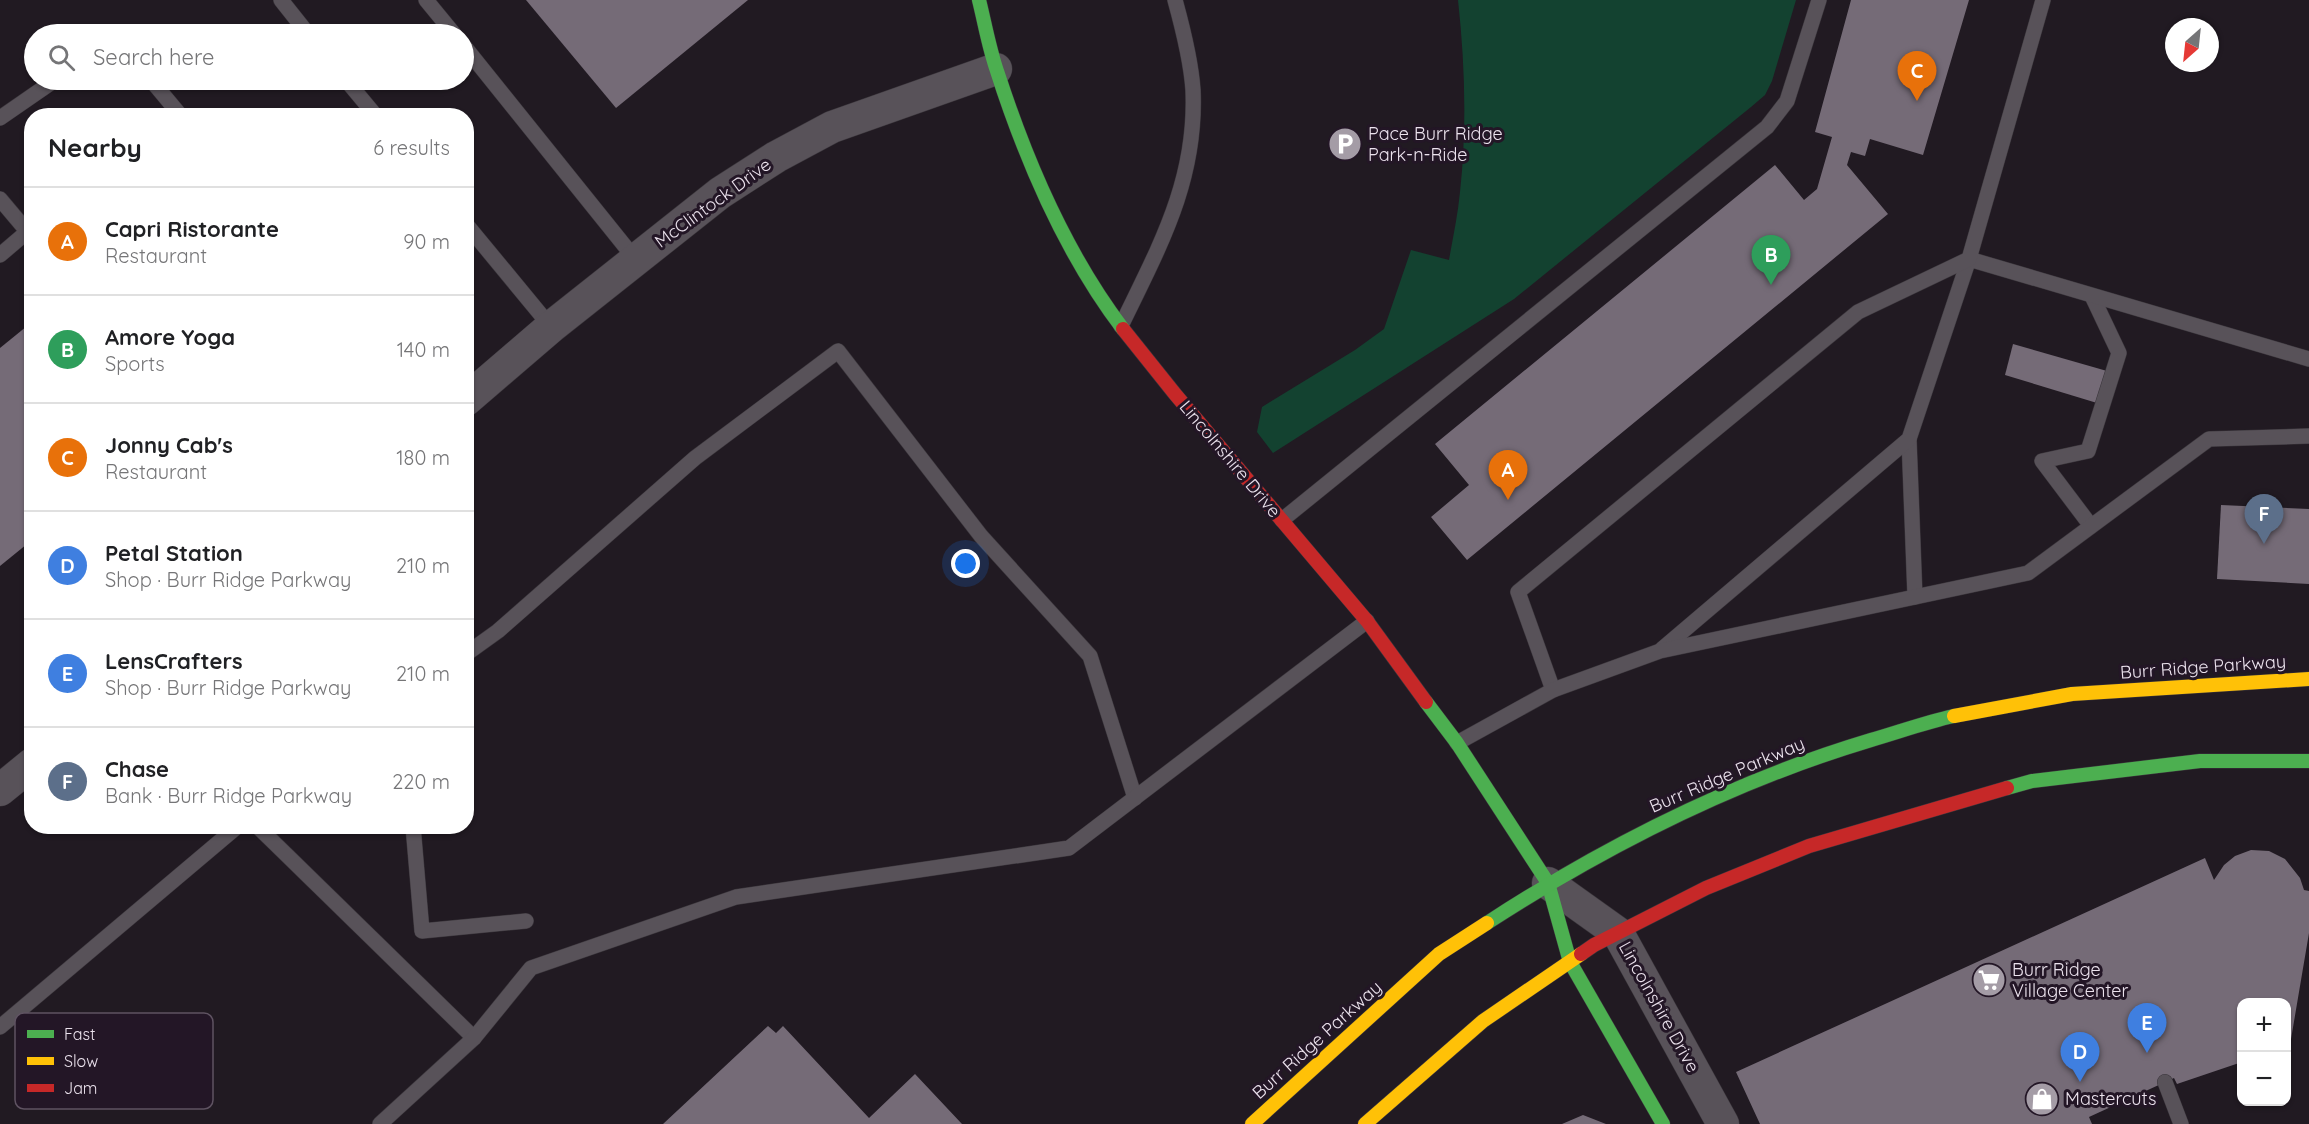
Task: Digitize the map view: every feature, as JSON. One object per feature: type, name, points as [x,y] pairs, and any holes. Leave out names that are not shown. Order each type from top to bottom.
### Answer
[{"type":"street","name":"Lincolnshire Drive","points":[[979,0],[996,69],[1026,153],[1059,224],[1093,284],[1121,326],[1175,394],[1367,621],[1457,743],[1548,883],[1570,962],[1663,1124]]},
{"type":"street","name":"McClintock Drive","points":[[474,393],[551,327],[720,193],[776,157],[832,127],[996,69]]},
{"type":"street","name":"Burr Ridge Parkway","points":[[1252,1124],[1439,954],[1548,883],[1682,811],[1817,756],[1941,719],[2072,694],[2309,679]]},
{"type":"street","points":[[1365,1124],[1483,1021],[1570,962],[1618,933],[1706,888],[1809,846],[2032,781],[2200,761],[2309,761]]},
{"type":"street","points":[[0,790],[24,770]]},
{"type":"street","name":"Lincolnshire Drive","points":[[1548,883],[1618,933],[1723,1124]]},
{"type":"lane","points":[[280,0],[300,24]]},
{"type":"lane","points":[[426,0],[446,24]]},
{"type":"lane","points":[[1121,326],[1175,210],[1186,169],[1192,131],[1193,89],[1175,0]]},
{"type":"lane","points":[[1282,520],[1767,127],[1787,101],[1819,0]]},
{"type":"lane","points":[[1915,597],[1910,440],[1969,260],[2043,0]]},
{"type":"lane","points":[[474,58],[636,260]]},
{"type":"lane","points":[[0,118],[41,90]]},
{"type":"lane","points":[[160,90],[175,108]]},
{"type":"lane","points":[[354,90],[369,108]]},
{"type":"lane","points":[[0,199],[24,228]]},
{"type":"lane","points":[[474,234],[551,327]]},
{"type":"lane","points":[[0,255],[24,238]]},
{"type":"lane","points":[[1553,690],[1518,592],[1858,312],[1969,260],[2309,359]]},
{"type":"lane","points":[[2091,526],[2042,461],[2088,451],[2119,353],[2092,296]]},
{"type":"lane","points":[[474,648],[498,631],[695,458],[838,351],[981,536],[1090,656],[1135,798]]},
{"type":"lane","points":[[1457,743],[1553,690],[1660,651],[2028,573],[2209,439],[2309,436]]},
{"type":"lane","points":[[1660,651],[1910,440]]},
{"type":"lane","points":[[380,1124],[474,1038],[531,969],[736,897],[1069,848],[1367,621]]},
{"type":"lane","points":[[17,1013],[229,834]]},
{"type":"lane","points":[[265,834],[474,1038]]},
{"type":"lane","points":[[414,834],[422,931],[526,921]]},
{"type":"lane","points":[[0,1027],[15,1014]]},
{"type":"lane","points":[[2165,1082],[2181,1124]]},
{"type":"green space","points":[[1458,0],[1796,0],[1772,81],[1765,95],[1514,299],[1273,453],[1257,432],[1262,407],[1355,350],[1384,329],[1411,250],[1449,260],[1459,200],[1464,144],[1464,72]]},
{"type":"building","points":[[526,0],[748,0],[616,108]]},
{"type":"building","points":[[1851,0],[1969,0],[1923,155],[1870,139],[1865,156],[1851,152],[1847,165],[1888,214],[1467,560],[1431,517],[1469,485],[1435,444],[1775,165],[1804,200],[1817,189],[1832,137],[1815,132]]},
{"type":"building","points":[[24,328],[24,546],[0,566],[0,348]]},
{"type":"building","points":[[2013,344],[2107,371],[2097,403],[2005,375]]},
{"type":"building","points":[[2221,505],[2309,509],[2309,584],[2217,579]]},
{"type":"building","points":[[2251,850],[2269,851],[2285,859],[2300,878],[2304,890],[2309,891],[2309,933],[2291,1039],[2291,998],[2237,998],[2237,1064],[2177,1084],[2174,1078],[2089,1117],[2092,1124],[1760,1124],[1736,1072],[2205,858],[2214,880],[2224,865],[2235,856]]},
{"type":"building","points":[[768,1026],[776,1033],[783,1026],[869,1118],[915,1074],[962,1124],[663,1124]]},
{"type":"building","points":[[1583,1115],[1606,1124],[1562,1124]]},
{"type":"traffic: fast","points":[[979,0],[994,62],[1034,172],[1065,238],[1102,300],[1123,329]]},
{"type":"traffic: fast","points":[[1426,702],[1457,743],[1548,883],[1570,962],[1663,1124]]},
{"type":"traffic: fast","points":[[1487,923],[1578,867],[1721,795],[1820,756],[1954,716]]},
{"type":"traffic: fast","points":[[2007,788],[2032,781],[2200,761],[2309,761]]},
{"type":"traffic: slow","points":[[1954,716],[2072,694],[2309,679]]},
{"type":"traffic: slow","points":[[1252,1124],[1439,954],[1487,923]]},
{"type":"traffic: slow","points":[[1365,1124],[1483,1021],[1581,954]]},
{"type":"traffic: jam","points":[[1123,329],[1367,621],[1426,702]]},
{"type":"traffic: jam","points":[[1581,954],[1594,945],[1706,888],[1809,846],[2007,788]]},
{"type":"place","name":"Jonny Cab's","points":[[1917,101]]},
{"type":"place","name":"Pace Burr Ridge Park-n-Ride","points":[[1345,144]]},
{"type":"place","name":"Amore Yoga","points":[[1771,285]]},
{"type":"place","name":"Capri Ristorante","points":[[1508,500]]},
{"type":"place","name":"Chase","points":[[2264,544]]},
{"type":"place","name":"Burr Ridge Village Center","points":[[1989,980]]},
{"type":"place","name":"LensCrafters","points":[[2147,1053]]},
{"type":"place","name":"Petal Station","points":[[2080,1082]]},
{"type":"place","name":"Mastercuts","points":[[2042,1099]]}]
